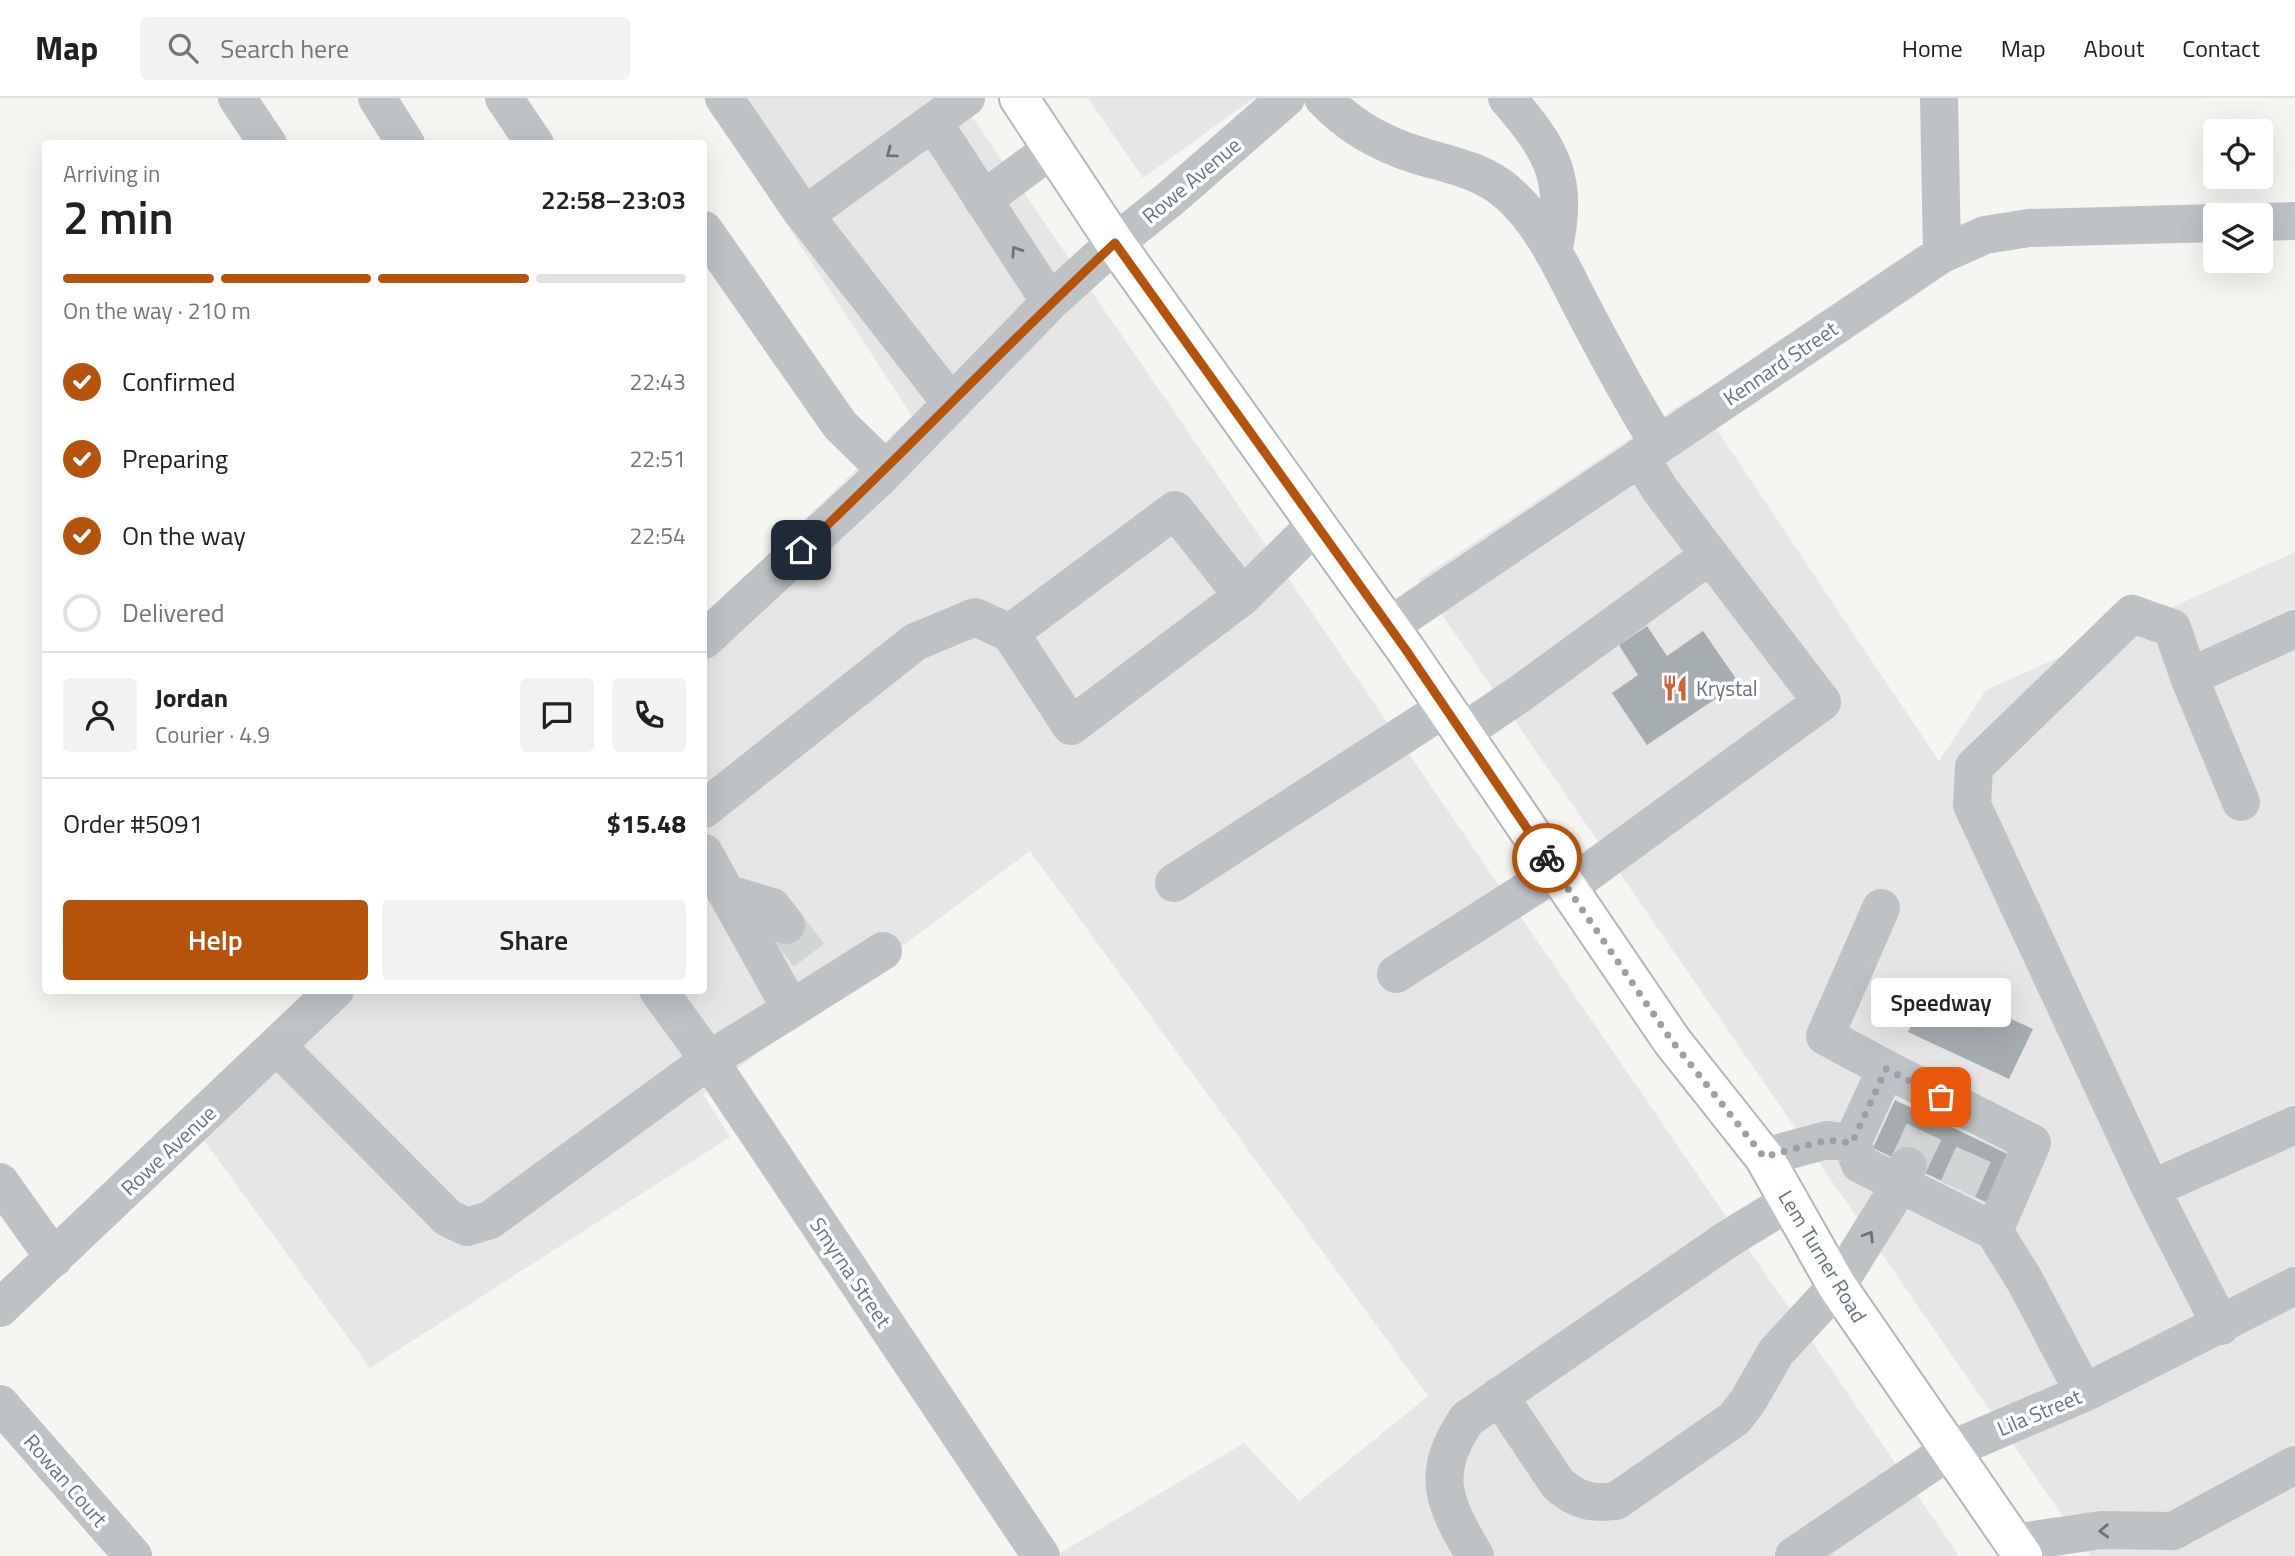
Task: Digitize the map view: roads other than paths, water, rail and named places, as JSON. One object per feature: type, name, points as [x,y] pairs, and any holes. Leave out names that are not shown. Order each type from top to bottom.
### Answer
[{"type":"main road","name":"Lem Turner Road","points":[[1019,98],[1115,243],[1453,720],[1672,1041],[1764,1157],[1837,1286],[2019,1549]]},
{"type":"street","points":[[237,98],[265,140]]},
{"type":"street","points":[[377,98],[403,140]]},
{"type":"street","points":[[504,98],[532,140]]},
{"type":"street","points":[[805,215],[966,98]]},
{"type":"street","name":"Rowe Avenue","points":[[707,637],[886,470],[1050,302],[1115,243],[1286,98]]},
{"type":"street","points":[[1322,98],[1365,133],[1416,155],[1450,163],[1483,176],[1510,194],[1553,252],[1631,400],[1661,491],[1822,702],[1562,880],[1396,974]]},
{"type":"street","points":[[1507,98],[1535,130],[1558,176],[1559,227],[1553,252]]},
{"type":"street","points":[[1939,98],[1942,254]]},
{"type":"street","points":[[739,103],[805,215],[951,403]]},
{"type":"street","points":[[933,122],[1050,302]]},
{"type":"street","points":[[983,200],[1053,148]]},
{"type":"street","points":[[2273,222],[2295,221]]},
{"type":"street","name":"Kennard Street","points":[[1388,627],[1942,254],[1985,234],[2029,228],[2203,223]]},
{"type":"street","points":[[707,234],[840,425],[886,470]]},
{"type":"street","points":[[1010,634],[1175,510],[1242,596]]},
{"type":"street","points":[[707,807],[915,642],[975,617],[1010,634],[1071,726],[1242,596],[1315,525]]},
{"type":"street","points":[[1174,883],[1453,720],[1521,693],[1710,555]]},
{"type":"street","points":[[2221,1326],[2151,1189],[1972,805],[1974,767],[2133,614],[2172,628],[2189,677],[2241,802]]},
{"type":"street","points":[[2189,677],[2295,629]]},
{"type":"street","points":[[707,858],[791,1009]]},
{"type":"street","points":[[726,893],[772,906],[786,925]]},
{"type":"street","points":[[1881,908],[1825,1035],[1886,1069],[1936,1107],[1984,1130],[2032,1143],[1994,1231]]},
{"type":"street","points":[[277,1046],[448,1218],[467,1227],[490,1220],[709,1060],[791,1009],[825,977],[883,951]]},
{"type":"street","name":"Rowe Avenue","points":[[0,1308],[331,994]]},
{"type":"street","name":"Smyrna Street","points":[[661,994],[709,1060],[1041,1556]]},
{"type":"street","points":[[1886,1069],[1852,1143],[1860,1164],[1904,1176],[1954,1199],[1994,1231],[2025,1281],[2084,1393]]},
{"type":"street","points":[[2151,1189],[2295,1125]]},
{"type":"street","points":[[1764,1157],[1827,1140],[1852,1143]]},
{"type":"street","points":[[1499,1396],[1558,1484],[1582,1501],[1597,1504],[1616,1501],[1734,1419],[1748,1401],[1776,1353],[1837,1286],[1904,1176]]},
{"type":"street","points":[[0,1182],[54,1258]]},
{"type":"street","points":[[1475,1556],[1450,1513],[1446,1493],[1446,1461],[1452,1440],[1467,1419],[1728,1239],[1790,1201]]},
{"type":"street","name":"Lila Street","points":[[1794,1556],[1950,1450],[2084,1393],[2221,1326],[2295,1286]]},
{"type":"street","name":"Rowan Court","points":[[0,1404],[133,1556]]},
{"type":"street","points":[[2019,1549],[2101,1530],[2165,1543],[2295,1465]]},
{"type":"tunnel","points":[[786,925],[819,969]]},
{"type":"tunnel","points":[[1908,1166],[1931,1117]]},
{"type":"tunnel","points":[[1958,1189],[1980,1140]]},
{"type":"place","name":"Krystal","points":[[1675,688]]},
{"type":"place","name":"Speedway","points":[[1941,1097]]}]
